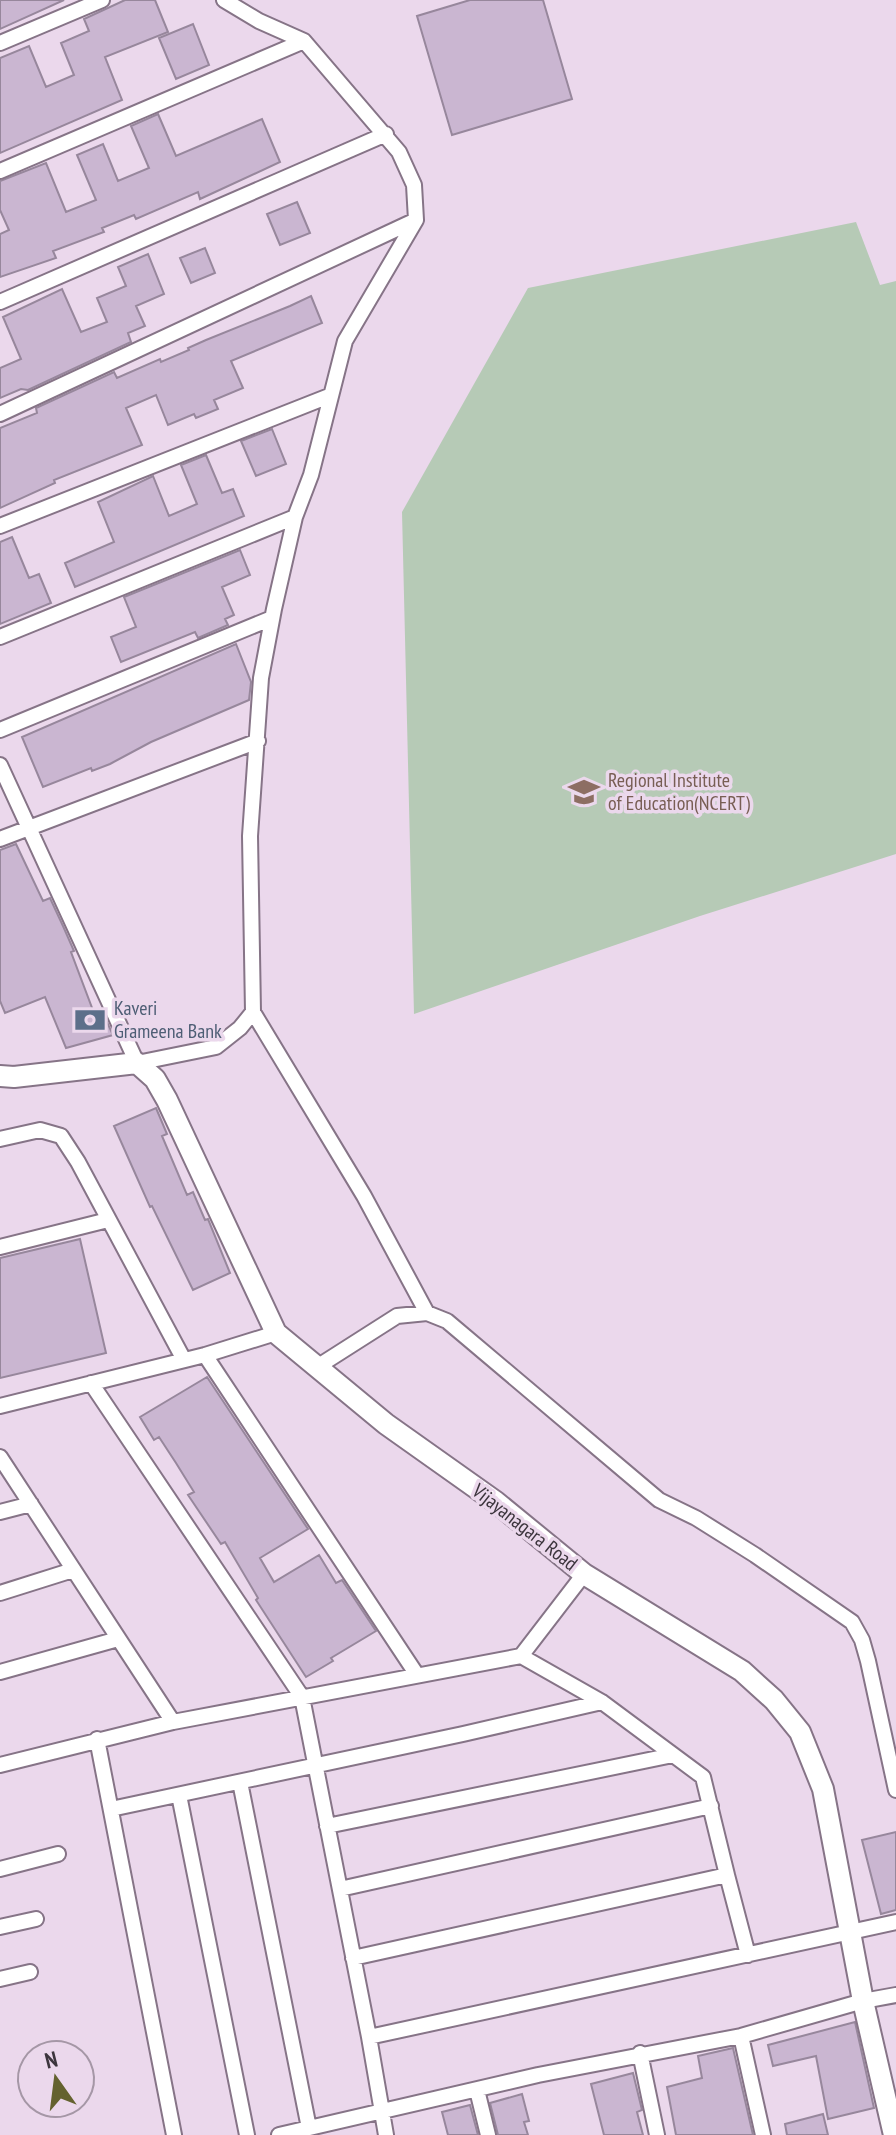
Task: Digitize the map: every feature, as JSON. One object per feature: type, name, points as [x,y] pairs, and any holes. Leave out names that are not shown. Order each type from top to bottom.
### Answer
[{"type":"street","points":[[0,43],[102,0]]},
{"type":"street","points":[[224,0],[259,21],[304,41],[386,134],[399,152],[414,185],[416,220],[345,341],[311,475],[295,517],[261,678],[250,836],[253,1012],[364,1196],[427,1313]]},
{"type":"street","points":[[0,171],[304,41]]},
{"type":"street","points":[[0,302],[386,134]]},
{"type":"street","points":[[0,414],[416,220]]},
{"type":"street","points":[[0,526],[329,396]]},
{"type":"street","points":[[0,637],[295,517]]},
{"type":"street","points":[[0,730],[272,618]]},
{"type":"street","points":[[0,839],[258,741]]},
{"type":"street","points":[[0,765],[137,1063]]},
{"type":"street","points":[[0,1076],[137,1063],[216,1047],[240,1028],[253,1012]]},
{"type":"street","name":"Vijayanagara Road","points":[[137,1063],[155,1079],[167,1100],[276,1333],[386,1424],[496,1502],[584,1574],[742,1671],[774,1700],[800,1732],[823,1789],[863,2001],[894,2135]]},
{"type":"street","points":[[0,1139],[40,1130],[61,1136],[184,1360]]},
{"type":"street","points":[[0,1247],[108,1220]]},
{"type":"street","points":[[317,1367],[397,1316],[427,1313],[447,1321],[659,1500],[696,1518],[755,1555],[852,1622],[862,1640],[868,1661],[895,1784]]},
{"type":"street","points":[[0,1406],[205,1355],[276,1333]]},
{"type":"street","points":[[205,1355],[417,1675]]},
{"type":"street","points":[[91,1383],[302,1697],[386,2135]]},
{"type":"street","points":[[0,1457],[173,1722]]},
{"type":"street","points":[[0,1512],[31,1504]]},
{"type":"street","points":[[0,1593],[73,1570]]},
{"type":"street","points":[[521,1656],[584,1574]]},
{"type":"street","points":[[0,1672],[118,1639]]},
{"type":"street","points":[[0,1765],[173,1722],[521,1656],[602,1702],[703,1777],[748,1955]]},
{"type":"street","points":[[111,1809],[602,1702]]},
{"type":"street","points":[[97,1739],[174,2135]]},
{"type":"street","points":[[327,1826],[673,1755]]},
{"type":"street","points":[[240,1782],[309,2128]]},
{"type":"street","points":[[179,1795],[247,2135]]},
{"type":"street","points":[[340,1889],[711,1806]]},
{"type":"street","points":[[0,1869],[58,1854]]},
{"type":"street","points":[[353,1958],[727,1875]]},
{"type":"street","points":[[0,1927],[36,1919]]},
{"type":"street","points":[[369,2037],[896,1922]]},
{"type":"street","points":[[0,1979],[30,1972]]},
{"type":"street","points":[[279,2135],[640,2053],[741,2036],[863,2001],[896,1995]]},
{"type":"street","points":[[741,2036],[763,2135]]},
{"type":"street","points":[[640,2053],[657,2135]]},
{"type":"street","points":[[477,2090],[488,2135]]},
{"type":"green space","points":[[856,222],[880,285],[896,281],[896,854],[700,916],[414,1014],[402,512],[528,288]]},
{"type":"building","points":[[0,0],[64,0],[0,29]]},
{"type":"building","points":[[125,0],[155,0],[168,32],[105,57],[122,100],[0,153],[0,58],[29,46],[46,87],[74,75],[61,43],[89,31],[84,19]]},
{"type":"building","points":[[470,0],[543,0],[572,99],[452,135],[417,16]]},
{"type":"building","points":[[193,24],[209,65],[176,79],[159,38]]},
{"type":"building","points":[[158,114],[176,156],[262,119],[280,162],[200,199],[198,192],[136,219],[134,215],[102,228],[104,232],[53,251],[56,258],[0,277],[0,234],[9,230],[0,210],[0,181],[46,163],[66,212],[96,200],[77,155],[103,144],[118,181],[149,168],[131,126]]},
{"type":"building","points":[[297,202],[310,233],[280,245],[267,214]]},
{"type":"building","points":[[205,248],[215,273],[191,283],[180,258]]},
{"type":"building","points":[[148,254],[164,294],[136,306],[145,326],[128,333],[131,342],[28,390],[21,389],[0,398],[0,368],[21,359],[3,317],[62,289],[81,332],[107,322],[97,298],[126,286],[118,267]]},
{"type":"building","points":[[311,296],[322,323],[231,361],[243,388],[214,400],[218,409],[196,418],[194,414],[168,425],[156,395],[126,408],[142,445],[54,480],[55,483],[0,508],[0,428],[37,413],[36,408],[114,372],[117,378],[160,359],[161,362]]},
{"type":"building","points":[[272,429],[286,464],[256,476],[241,441]]},
{"type":"building","points":[[206,455],[222,493],[233,489],[244,516],[75,587],[65,563],[114,542],[98,502],[153,476],[169,516],[197,504],[181,465]]},
{"type":"building","points":[[12,537],[29,578],[39,574],[51,603],[0,624],[0,542]]},
{"type":"building","points":[[240,550],[250,575],[222,587],[234,615],[225,619],[228,625],[198,638],[195,632],[121,662],[111,637],[136,627],[124,597]]},
{"type":"building","points":[[236,644],[251,682],[249,700],[151,742],[110,764],[43,787],[22,737]]},
{"type":"building","points":[[16,844],[43,901],[50,898],[63,926],[94,1013],[101,1009],[113,1035],[66,1048],[45,997],[5,1013],[0,1001],[0,850]]},
{"type":"building","points":[[156,1108],[167,1134],[162,1136],[187,1195],[193,1192],[205,1220],[208,1219],[230,1273],[193,1290],[150,1207],[114,1126]]},
{"type":"building","points":[[80,1239],[106,1353],[0,1378],[0,1258]]},
{"type":"building","points":[[207,1377],[308,1529],[260,1558],[274,1582],[319,1555],[336,1583],[342,1580],[376,1631],[306,1677],[256,1600],[258,1598],[225,1542],[221,1544],[188,1495],[194,1492],[176,1463],[159,1437],[154,1440],[140,1417]]},
{"type":"building","points":[[896,1832],[896,1910],[881,1914],[862,1840]]},
{"type":"building","points":[[855,2022],[874,2108],[828,2119],[816,2056],[773,2066],[768,2045]]},
{"type":"building","points":[[733,2048],[753,2135],[676,2135],[667,2087],[702,2078],[698,2056]]},
{"type":"building","points":[[633,2073],[642,2110],[637,2112],[643,2135],[604,2135],[591,2084]]},
{"type":"building","points":[[522,2094],[529,2121],[524,2122],[528,2135],[498,2135],[490,2103]]},
{"type":"building","points":[[470,2105],[478,2135],[448,2135],[442,2112]]},
{"type":"building","points":[[823,2114],[828,2135],[787,2135],[785,2124]]},
{"type":"place","name":"Regional Institute of Education(NCERT)","points":[[584,792]]},
{"type":"place","name":"Kaveri Grameena Bank","points":[[90,1020]]}]
